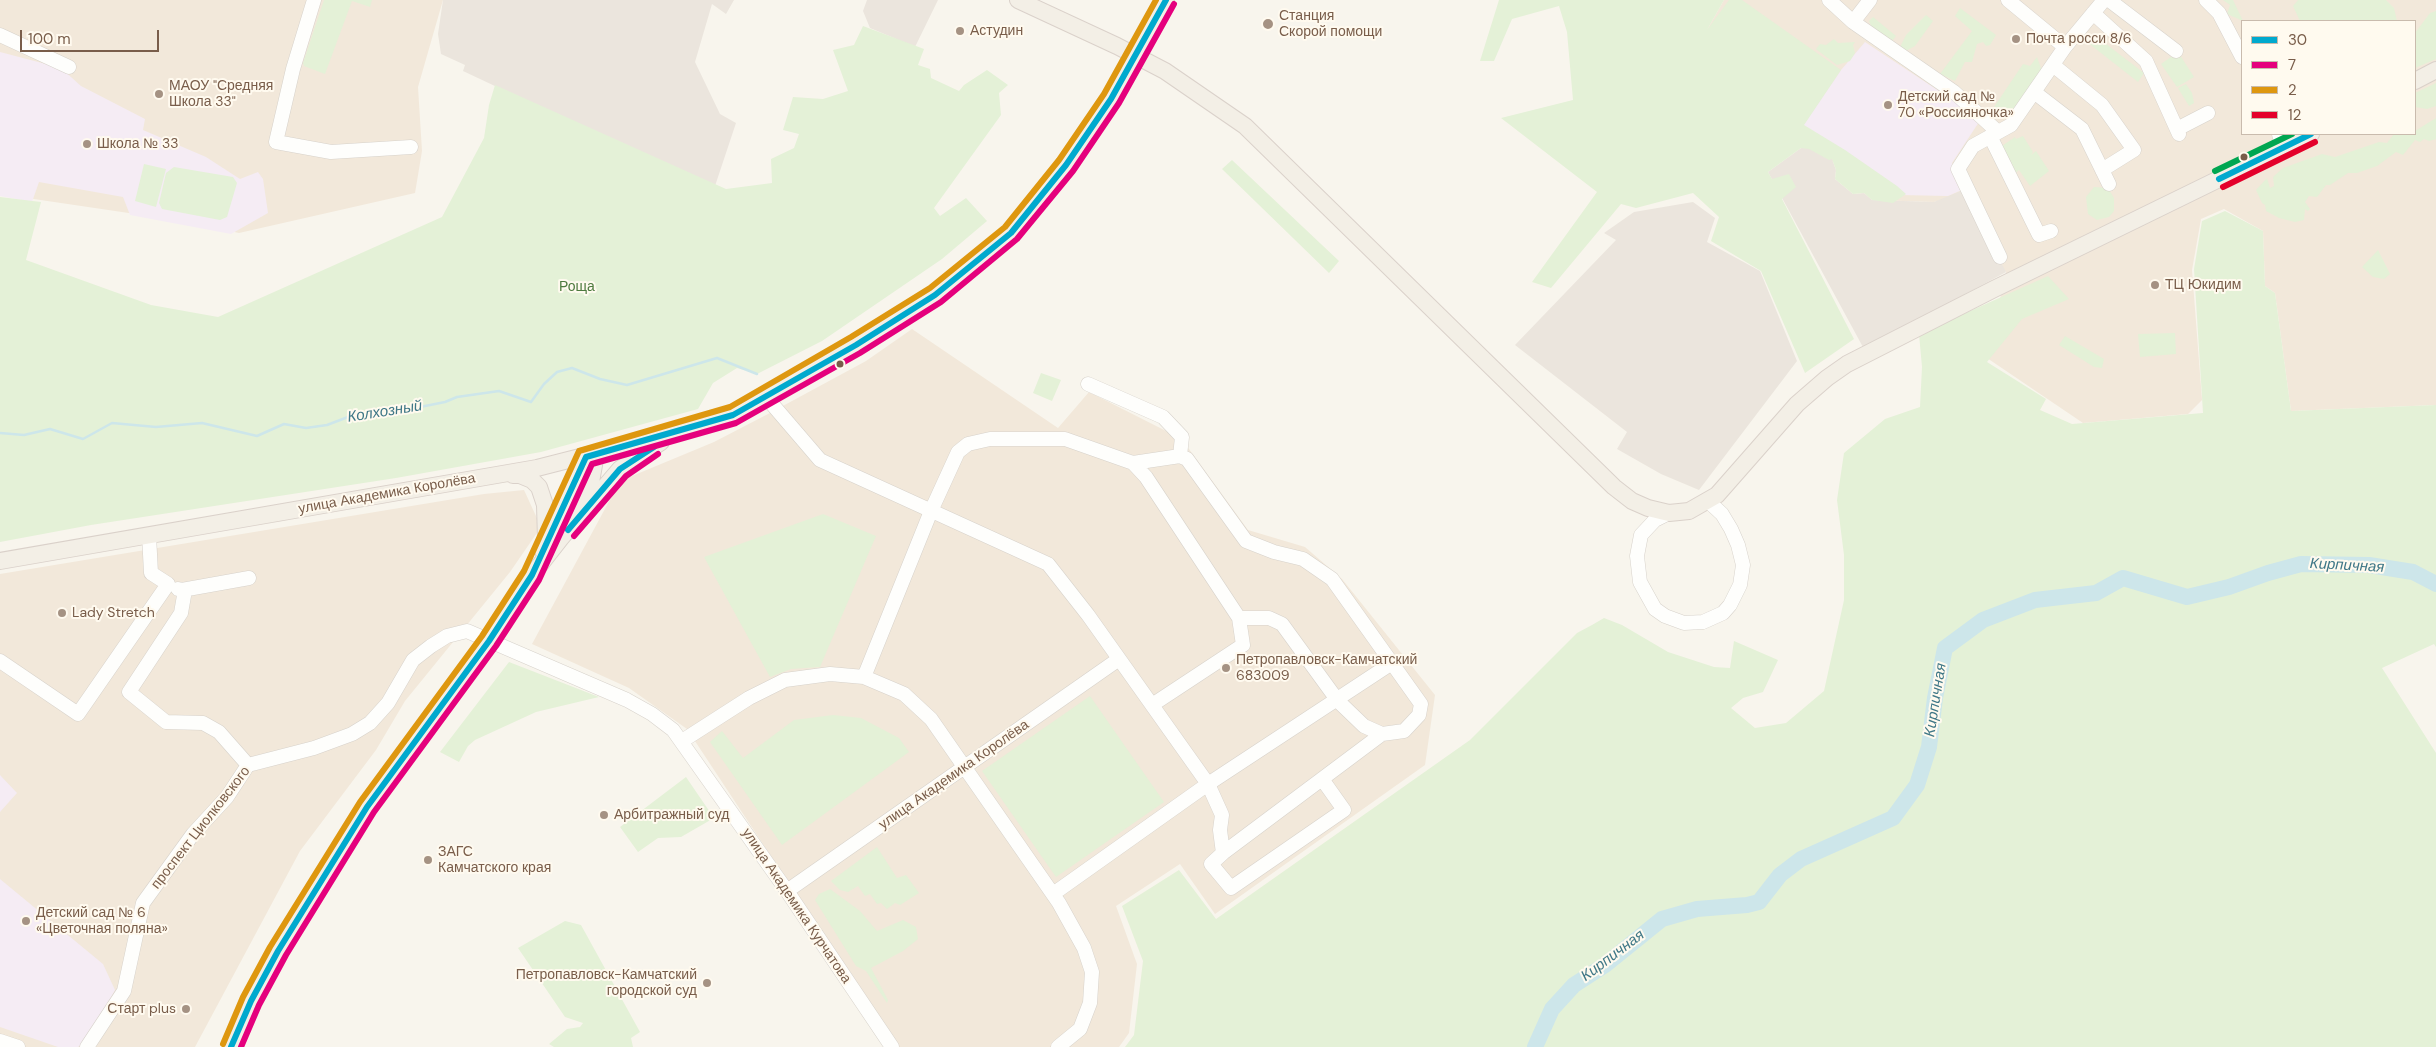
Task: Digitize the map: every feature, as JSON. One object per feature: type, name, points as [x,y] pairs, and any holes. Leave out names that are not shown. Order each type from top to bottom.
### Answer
[{"type":"main road","points":[[1018,0],[1137,56],[1196,90],[1245,126],[1614,487],[1632,500],[1648,508],[1669,513],[1689,511],[1717,495],[1797,404],[1827,378],[1847,364],[1881,345],[2219,179],[2281,141],[2307,135]]},
{"type":"main road","name":"улица Академика Королёва","points":[[0,561],[505,474],[591,456],[733,415],[856,345],[935,295],[1011,233],[1066,165],[1111,99],[1137,56],[1166,0]]},
{"type":"main road","points":[[2416,80],[2436,70]]},
{"type":"main road","points":[[231,1047],[251,1001],[278,951],[367,806],[489,641],[532,576],[561,538],[620,469],[678,432]]},
{"type":"main road","points":[[561,538],[591,482],[591,456]]},
{"type":"main road","points":[[532,576],[546,544],[591,456]]},
{"type":"main road","points":[[505,474],[520,475],[532,480],[539,487],[545,505],[546,544]]},
{"type":"street","points":[[314,0],[293,69],[276,142],[331,152],[411,146]]},
{"type":"street","points":[[1829,0],[1853,22],[1954,92],[1994,134],[2039,235],[2051,231]]},
{"type":"street","points":[[1853,22],[1870,0]]},
{"type":"street","points":[[2008,0],[2066,47]]},
{"type":"street","points":[[2000,257],[1958,169],[1973,146],[2011,124],[2066,47],[2104,0]]},
{"type":"street","points":[[2109,0],[2176,50]]},
{"type":"street","points":[[2206,0],[2219,13],[2241,55]]},
{"type":"street","points":[[2093,13],[2146,62],[2178,132],[2208,113]]},
{"type":"street","points":[[0,35],[68,67]]},
{"type":"street","points":[[2053,66],[2102,105],[2134,150],[2102,170]]},
{"type":"street","points":[[2034,92],[2082,129],[2109,184]]},
{"type":"street","points":[[1088,384],[1163,417],[1182,437],[1180,456]]},
{"type":"street","points":[[766,397],[820,460],[1048,564],[1119,658],[1208,784],[1222,815],[1220,830],[1223,853]]},
{"type":"street","points":[[864,677],[931,511],[958,452],[968,444],[990,439],[1065,440],[1133,463],[1180,456],[1188,459],[1246,541],[1274,552],[1303,559],[1332,579],[1421,704],[1419,715],[1404,731],[1382,734],[1322,778],[1223,853],[1211,864],[1231,888],[1344,810],[1322,778]]},
{"type":"street","points":[[1133,463],[1146,477],[1238,618],[1243,645],[1152,705]]},
{"type":"street","points":[[1669,513],[1655,520],[1641,535],[1637,556],[1640,582],[1655,609],[1665,616],[1684,622],[1703,622],[1722,613],[1730,606],[1736,596],[1743,565],[1732,529],[1722,514],[1708,501]]},
{"type":"street","points":[[149,535],[151,572],[168,584],[185,590],[249,578]]},
{"type":"street","points":[[0,661],[78,714],[168,584]]},
{"type":"street","points":[[185,590],[181,613],[128,692],[166,722],[203,723],[219,732],[248,765]]},
{"type":"street","points":[[1238,618],[1269,618],[1282,624],[1338,701],[1364,726],[1382,734]]},
{"type":"street","name":"проспект Циолковского","points":[[87,1047],[124,991],[144,903],[193,834],[227,797],[248,765],[314,748],[352,734],[370,723],[388,703],[413,660],[430,646],[447,636],[467,631],[489,641]]},
{"type":"street","name":"улица Академика Курчатова","points":[[489,641],[627,700],[658,718],[682,741],[787,891],[892,1047]]},
{"type":"street","name":"улица Академика Королёва","points":[[787,891],[965,768],[1119,658]]},
{"type":"street","points":[[1053,894],[1208,784],[1338,701],[1392,663]]},
{"type":"street","points":[[682,741],[749,698],[785,680],[830,674],[864,677],[904,694],[931,719],[1053,894],[1084,948],[1092,972],[1090,1003],[1080,1029],[1058,1047]]},
{"type":"street","points":[[0,1041],[18,1047]]},
{"type":"shaded area","points":[[0,0],[443,0],[418,87],[422,151],[415,193],[239,233],[176,220],[0,194]]},
{"type":"shaded area","points":[[443,0],[734,0],[726,14],[712,4],[695,62],[720,114],[736,123],[714,189],[463,71],[465,65],[441,54],[438,34]]},
{"type":"shaded area","points":[[867,0],[938,0],[915,47],[870,28],[863,11]]},
{"type":"shaded area","points":[[1724,0],[2436,0],[2436,405],[2291,411],[2275,293],[2265,286],[2263,231],[2224,209],[2201,219],[2192,270],[2202,400],[2188,414],[2083,423],[1987,358],[2006,272],[1944,199],[1934,202],[1872,200],[1704,35]]},
{"type":"shaded area","name":"Детский сад № 70 «Россияночка»","points":[[1865,42],[1981,119],[1952,163],[1964,189],[1948,196],[1900,195],[1802,127],[1841,70]]},
{"type":"shaded area","name":"Школа № 33","points":[[0,52],[61,68],[81,86],[145,119],[143,130],[206,157],[240,179],[258,172],[263,179],[268,213],[231,234],[130,215],[123,197],[39,182],[32,202],[0,196]]},
{"type":"shaded area","points":[[1801,148],[1813,148],[1832,159],[1836,170],[1835,179],[1853,194],[1864,193],[1872,200],[1934,202],[1963,190],[2006,272],[1864,349],[1768,172]]},
{"type":"shaded area","points":[[1693,202],[1715,218],[1707,242],[1760,271],[1797,361],[1699,490],[1661,474],[1617,449],[1627,432],[1515,345],[1616,240],[1604,233],[1634,212]]},
{"type":"shaded area","points":[[912,329],[1058,428],[1089,392],[1170,433],[1189,449],[1248,530],[1305,547],[1342,579],[1435,695],[1425,765],[1215,914],[1180,864],[1116,906],[1137,964],[1129,1033],[1119,1047],[897,1047],[687,729],[629,688],[532,644],[620,481],[714,442],[768,414],[866,361]]},
{"type":"shaded area","points":[[524,490],[541,527],[510,572],[405,701],[376,750],[300,851],[195,1047],[0,1047],[0,574],[484,494]]},
{"type":"shaded area","points":[[0,775],[17,793],[0,812]]},
{"type":"shaded area","name":"Детский сад № 6 «Цветочная поляна»","points":[[0,879],[103,964],[115,990],[88,1040],[78,1047],[58,1047],[0,1027]]},
{"type":"green space","points":[[324,0],[372,0],[370,7],[352,1],[325,74],[304,66],[303,63]]},
{"type":"green space","points":[[1499,0],[1724,0],[1707,30],[1729,0],[1742,0],[1841,70],[1804,125],[1845,150],[1906,194],[1893,203],[1872,200],[1864,193],[1853,194],[1835,179],[1836,170],[1832,159],[1829,160],[1809,149],[1801,148],[1768,172],[1772,179],[1789,174],[1796,187],[1782,199],[1854,339],[1805,373],[1761,271],[1711,241],[1719,217],[1693,193],[1636,208],[1621,204],[1551,288],[1532,282],[1597,192],[1501,118],[1573,100],[1567,32],[1559,6],[1512,19],[1494,61],[1480,61]]},
{"type":"green space","points":[[2223,0],[2233,0],[2243,20],[2227,14],[2230,5]]},
{"type":"green space","points":[[2298,0],[2386,0],[2394,8],[2397,20],[2300,20],[2293,6]]},
{"type":"green space","points":[[1960,8],[1996,35],[1990,45],[1986,46],[1983,42],[1977,44],[1972,62],[1965,62],[1955,81],[1940,74],[1972,31],[1955,16]]},
{"type":"green space","points":[[2436,11],[2436,59],[2416,68],[2416,32],[2430,13]]},
{"type":"green space","points":[[1926,15],[1933,21],[1915,46],[1904,52],[1899,49],[1906,35]]},
{"type":"green space","points":[[1873,17],[1896,36],[1892,41],[1872,28],[1869,21]]},
{"type":"green space","name":"Роща","points":[[863,26],[924,49],[918,65],[930,69],[931,78],[959,91],[964,85],[987,70],[1008,85],[999,93],[1001,115],[934,208],[940,216],[966,198],[987,221],[942,259],[822,341],[757,374],[737,368],[713,383],[698,409],[541,452],[396,478],[91,525],[0,542],[0,197],[41,202],[26,260],[151,305],[218,317],[442,217],[484,138],[489,105],[495,85],[726,189],[772,183],[771,159],[794,148],[799,134],[783,130],[793,97],[823,99],[848,91],[833,50],[854,45]]},
{"type":"green space","points":[[2093,34],[2144,73],[2138,82],[2087,42]]},
{"type":"green space","points":[[1834,39],[1838,43],[1855,42],[1853,45],[1855,53],[1850,61],[1837,65],[1816,49],[1820,44],[1826,45]]},
{"type":"green space","points":[[2178,52],[2194,77],[2177,87],[2161,64]]},
{"type":"green space","points":[[2037,57],[2042,71],[2016,109],[1999,112],[1994,107],[2023,64],[2030,66]]},
{"type":"green space","points":[[2436,83],[2436,106],[2427,109],[2416,107],[2416,93]]},
{"type":"green space","points":[[2186,84],[2192,93],[2194,103],[2189,106],[2178,88]]},
{"type":"green space","points":[[2436,118],[2436,139],[2429,141],[2424,139],[2420,142],[2415,140],[2403,155],[2396,152],[2377,166],[2357,173],[2348,173],[2330,185],[2326,185],[2317,197],[2309,196],[2305,202],[2310,209],[2308,211],[2305,209],[2304,220],[2295,222],[2279,218],[2266,211],[2265,205],[2262,203],[2256,190],[2267,178],[2270,188],[2274,186],[2273,177],[2283,168],[2322,154],[2335,157],[2379,142],[2387,143],[2393,135],[2416,135],[2416,130]]},
{"type":"green space","points":[[2023,136],[2033,152],[2031,155],[2036,151],[2049,171],[2030,186],[2019,170],[2012,176],[1999,148],[2015,137],[2016,139]]},
{"type":"green space","points":[[1232,160],[1339,261],[1329,273],[1222,169]]},
{"type":"green space","points":[[144,164],[166,169],[156,207],[135,201]]},
{"type":"green space","points":[[174,167],[233,177],[237,183],[227,217],[220,220],[162,209],[159,203],[166,173]]},
{"type":"green space","points":[[2094,187],[2108,188],[2114,198],[2114,211],[2109,217],[2097,220],[2088,214],[2086,197]]},
{"type":"green space","points":[[2225,211],[2263,231],[2265,286],[2275,293],[2291,411],[2436,405],[2436,647],[2434,644],[2382,668],[2436,753],[2436,1047],[1125,1047],[1134,1035],[1143,961],[1122,906],[1179,870],[1216,919],[1470,740],[1577,633],[1604,618],[1622,625],[1668,652],[1714,667],[1730,668],[1734,641],[1778,660],[1763,692],[1743,698],[1731,708],[1755,728],[1786,723],[1824,691],[1844,600],[1844,555],[1837,500],[1844,453],[1885,419],[1920,407],[1922,367],[1919,334],[2048,276],[2069,299],[2022,319],[1987,362],[2046,399],[2040,410],[2072,424],[2203,413],[2194,269],[2202,221]]},
{"type":"green space","points":[[2378,250],[2390,274],[2384,279],[2373,277],[2362,267]]},
{"type":"green space","points":[[2175,333],[2176,354],[2140,357],[2138,334]]},
{"type":"green space","points":[[2065,336],[2104,359],[2102,368],[2094,367],[2059,345]]},
{"type":"green space","points":[[1041,373],[1061,380],[1052,401],[1033,393]]},
{"type":"green space","points":[[823,514],[876,536],[820,667],[791,669],[770,677],[704,557]]},
{"type":"green space","points":[[509,662],[599,697],[536,712],[475,740],[468,746],[459,762],[440,752]]},
{"type":"green space","points":[[1090,696],[1164,802],[1056,877],[982,771]]},
{"type":"green space","points":[[833,715],[861,718],[899,738],[909,752],[782,845],[710,742],[722,731],[743,758],[794,720]]},
{"type":"green space","points":[[686,777],[714,818],[681,837],[658,838],[638,852],[620,827]]},
{"type":"green space","points":[[877,847],[897,878],[906,875],[919,893],[900,905],[895,903],[887,909],[881,903],[877,904],[870,894],[865,896],[858,886],[848,892],[840,890],[831,881]]},
{"type":"green space","points":[[830,889],[860,911],[877,931],[903,920],[916,927],[918,939],[903,951],[871,968],[888,1000],[887,1003],[866,971],[856,966],[815,900],[819,894]]},
{"type":"green space","points":[[565,921],[581,925],[640,1032],[631,1038],[633,1047],[554,1047],[549,1044],[567,1029],[580,1027],[583,1023],[565,1017],[518,948]]},
{"type":"waterway","name":"Колхозный","points":[[0,433],[24,435],[50,429],[83,439],[112,423],[156,427],[202,423],[257,436],[284,424],[306,428],[327,425],[348,417],[380,415],[445,402],[457,397],[499,391],[531,402],[544,384],[557,372],[572,368],[600,379],[627,385],[717,358],[757,374]]},
{"type":"waterway","name":"Кирпичная","points":[[1535,1047],[1552,1009],[1574,985],[1605,965],[1662,919],[1697,909],[1747,905],[1759,902],[1780,875],[1801,859],[1893,818],[1917,785],[1929,747],[1935,698],[1945,648],[1983,620],[2035,600],[2096,593],[2123,578],[2187,597],[2229,587],[2301,564],[2369,565],[2413,572],[2436,584]]},
{"type":"transit line","name":"2","points":[[223,1044],[243,997],[270,947],[360,802],[482,636],[524,571],[579,451],[730,407],[851,337],[930,288],[1005,227],[1059,160],[1104,94],[1156,0]]},
{"type":"transit line","name":"30","points":[[231,1047],[251,1001],[278,951],[367,807],[489,641],[532,575],[586,457],[733,415],[856,345],[935,295],[1011,233],[1066,165],[1111,99],[1166,0]]},
{"type":"transit line","name":"7","points":[[241,1047],[259,1005],[286,955],[374,812],[496,646],[539,580],[592,464],[736,423],[860,353],[941,302],[1017,239],[1073,171],[1119,103],[1174,4]]},
{"type":"transit line","points":[[2215,171],[2290,135]]},
{"type":"transit line","name":"30","points":[[2219,179],[2309,135]]},
{"type":"transit line","name":"12","points":[[2223,187],[2315,142]]},
{"type":"transit line","name":"30","points":[[568,530],[620,469],[654,447]]},
{"type":"transit line","name":"7","points":[[574,536],[626,476],[658,454]]},
{"type":"place","name":"Станция Скорой помощи","points":[[1268,24]]},
{"type":"place","name":"Астудин","points":[[960,31]]},
{"type":"place","name":"Почта росси 8/6","points":[[2016,39]]},
{"type":"place","name":"МАОУ \"Средняя Школа 33\"","points":[[159,94]]},
{"type":"place","name":"Детский сад № 70 «Россияночка»","points":[[1888,105]]},
{"type":"place","name":"Школа № 33","points":[[87,144]]},
{"type":"place","name":"ТЦ Юкидим","points":[[2155,285]]},
{"type":"place","name":"Lady Stretch","points":[[62,613]]},
{"type":"place","name":"Петропавловск-Камчатский 683009","points":[[1226,668]]},
{"type":"place","name":"Арбитражный суд","points":[[604,815]]},
{"type":"place","name":"ЗАГС Камчатского края","points":[[428,860]]},
{"type":"place","name":"Детский сад № 6 «Цветочная поляна»","points":[[26,921]]},
{"type":"place","name":"Петропавловск-Камчатский городской суд","points":[[707,983]]},
{"type":"place","name":"Старт plus","points":[[186,1009]]}]
